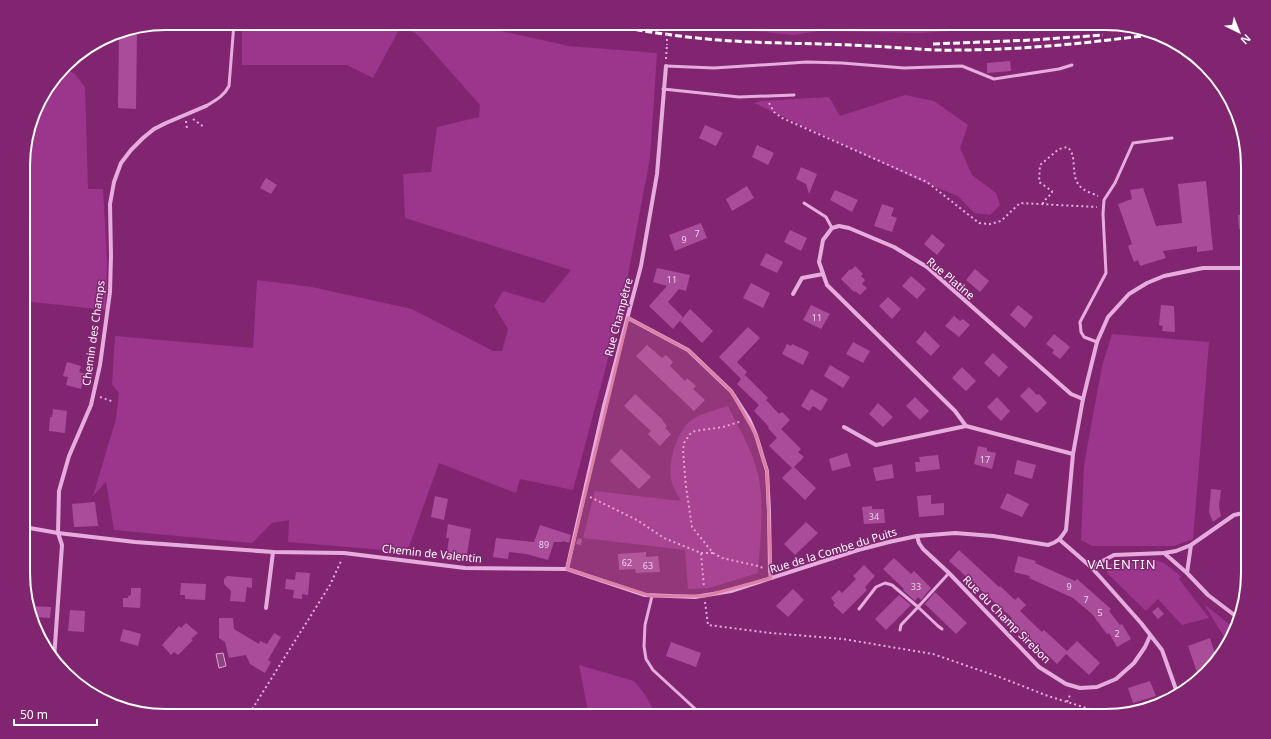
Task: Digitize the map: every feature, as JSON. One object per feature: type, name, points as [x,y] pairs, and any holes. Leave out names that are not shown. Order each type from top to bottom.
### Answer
[{"type":"street","name":"Rue Champêtre","points":[[567,568],[604,406],[641,266],[657,174],[666,66]]},
{"type":"street","name":"Chemin des Champs","points":[[58,533],[59,492],[69,456],[92,405],[100,365],[110,292],[110,204],[114,182],[122,164],[131,150],[143,138],[154,129],[206,106]]},
{"type":"street","name":"Rue Platine","points":[[832,228],[839,226],[848,228],[894,248],[927,267],[1071,394],[1083,399]]},
{"type":"street","points":[[832,228],[823,240],[819,262],[826,285],[955,411],[966,426]]},
{"type":"street","points":[[1176,689],[1162,650],[1141,623],[1091,567],[1060,540],[1066,530],[1073,454],[1083,399],[1097,342],[1108,317],[1116,307],[1129,294],[1164,276],[1203,268],[1241,268]]},
{"type":"street","points":[[793,294],[802,278],[823,274]]},
{"type":"street","points":[[628,318],[688,350],[731,390],[749,419],[756,435],[767,471],[771,578]]},
{"type":"street","points":[[844,427],[876,445],[966,426],[1073,454]]},
{"type":"street","points":[[1091,567],[1114,555],[1164,553],[1191,545],[1234,515],[1241,514]]},
{"type":"street","name":"Chemin de Valentin","points":[[30,528],[58,533],[135,542],[273,552],[344,553],[465,568],[567,568]]},
{"type":"street","points":[[55,651],[62,545],[58,533]]},
{"type":"street","name":"Rue de la Combe du Puits","points":[[567,568],[626,589],[652,596],[695,597],[731,591],[858,550],[917,536],[955,533],[993,536],[1048,545],[1056,543],[1060,540]]},
{"type":"street","name":"Rue du Champ Sirebon","points":[[917,536],[923,549],[949,573],[1039,667],[1066,684],[1080,688],[1097,687],[1116,679],[1134,663],[1145,647],[1150,636]]},
{"type":"street","points":[[1187,573],[1191,545]]},
{"type":"street","points":[[266,608],[273,552]]},
{"type":"street","points":[[1164,553],[1187,573],[1208,595],[1234,614]]},
{"type":"lane","points":[[206,106],[219,99],[229,86],[233,30]]},
{"type":"lane","points":[[666,66],[714,68],[807,62],[904,68],[962,66],[994,79],[1059,69],[1072,65]]},
{"type":"lane","points":[[664,89],[739,97],[794,95]]},
{"type":"lane","points":[[1097,342],[1084,337],[1081,332],[1080,322],[1106,273],[1103,214],[1104,200],[1115,183],[1133,143],[1172,138]]},
{"type":"lane","points":[[804,203],[826,216],[832,228]]},
{"type":"lane","points":[[900,630],[901,625],[949,573]]},
{"type":"lane","points":[[859,609],[876,587],[885,583],[892,585],[942,629]]},
{"type":"lane","points":[[652,596],[645,625],[644,646],[646,659],[653,670],[695,709]]},
{"type":"path","points":[[666,66],[667,30]]},
{"type":"path","points":[[768,96],[769,105],[774,112],[782,118],[927,182],[979,223],[990,224],[1001,221],[1020,203],[1104,208]]},
{"type":"path","points":[[1042,204],[1052,194],[1052,191],[1039,182],[1040,165],[1050,155],[1059,149],[1067,147],[1072,152],[1074,174],[1077,184],[1104,200]]},
{"type":"path","points":[[94,394],[114,402]]},
{"type":"path","points":[[749,419],[723,427],[695,430],[690,434],[684,443],[683,450],[686,486],[692,527],[713,553],[722,558],[758,566],[770,571]]},
{"type":"path","points":[[584,495],[637,520],[664,538],[701,553],[713,553]]},
{"type":"path","points":[[252,709],[330,585],[344,553]]},
{"type":"path","points":[[701,553],[708,625],[771,633],[843,639],[933,654],[1048,696],[1090,709]]},
{"type":"highlighted area","points":[[628,318],[688,350],[731,391],[756,435],[767,471],[771,578],[705,596],[651,596],[567,569]]},
{"type":"shaded area","points":[[242,30],[399,30],[373,78],[347,65],[242,65]]},
{"type":"shaded area","points":[[409,30],[497,30],[569,46],[657,53],[650,158],[622,307],[573,490],[520,479],[516,493],[439,463],[407,552],[288,542],[289,520],[272,523],[252,543],[114,530],[106,482],[93,496],[116,419],[119,393],[112,384],[115,336],[253,348],[257,280],[312,287],[412,309],[493,351],[502,351],[508,329],[494,306],[503,291],[544,303],[571,270],[405,218],[403,174],[431,172],[437,127],[479,117],[480,105],[418,35]]},
{"type":"shaded area","points":[[744,30],[966,30],[920,33],[818,31],[794,35]]},
{"type":"shaded area","points":[[69,71],[74,73],[85,87],[88,189],[103,189],[107,260],[106,310],[30,302],[31,148],[40,114],[53,90]]},
{"type":"shaded area","points":[[905,95],[934,101],[968,125],[960,148],[972,175],[996,193],[1000,205],[990,215],[974,213],[958,196],[920,181],[754,103],[761,101],[829,97],[840,116]]},
{"type":"shaded area","points":[[1112,334],[1209,342],[1193,539],[1174,546],[1092,546],[1081,540],[1084,465],[1102,366]]},
{"type":"shaded area","points":[[728,406],[749,448],[758,474],[762,511],[758,573],[709,588],[688,589],[685,550],[583,538],[595,491],[681,501],[673,485],[670,472],[672,457],[680,435],[688,423],[696,417]]},
{"type":"shaded area","points":[[1153,559],[1164,563],[1181,576],[1179,579],[1209,618],[1182,625],[1158,599],[1146,611],[1107,573],[1109,564]]},
{"type":"shaded area","points":[[1204,604],[1231,625],[1225,638]]},
{"type":"shaded area","points":[[223,653],[226,666],[219,668],[216,654]]},
{"type":"shaded area","points":[[579,665],[634,681],[644,693],[653,709],[588,709]]},
{"type":"building","points":[[137,34],[136,109],[118,108],[119,39]]},
{"type":"building","points":[[1010,61],[1011,71],[987,73],[987,63]]},
{"type":"building","points":[[705,125],[723,133],[716,146],[699,138]]},
{"type":"building","points":[[757,145],[774,153],[768,165],[752,157]]},
{"type":"building","points":[[801,167],[817,174],[809,194],[806,184],[796,179]]},
{"type":"building","points":[[266,178],[277,185],[271,194],[260,188]]},
{"type":"building","points":[[1206,181],[1213,250],[1197,252],[1197,246],[1163,251],[1166,258],[1140,266],[1138,260],[1134,262],[1128,246],[1132,244],[1118,204],[1132,199],[1130,190],[1143,188],[1156,226],[1182,223],[1178,184]]},
{"type":"building","points":[[747,186],[754,198],[732,211],[726,199]]},
{"type":"building","points":[[835,190],[858,200],[852,212],[830,200]]},
{"type":"building","points":[[882,204],[894,208],[891,216],[897,218],[892,232],[874,226]]},
{"type":"building","points":[[1238,215],[1241,215],[1241,229],[1239,229]]},
{"type":"building","points":[[701,223],[707,238],[675,251],[669,235]]},
{"type":"building","points":[[790,230],[807,238],[801,251],[784,242]]},
{"type":"building","points":[[932,234],[945,245],[937,255],[924,244]]},
{"type":"building","points":[[766,253],[783,262],[777,273],[760,265]]},
{"type":"building","points":[[855,266],[863,274],[861,276],[865,280],[862,284],[867,288],[860,295],[855,291],[854,292],[841,279],[850,269],[851,270]]},
{"type":"building","points":[[657,268],[690,275],[686,291],[679,289],[668,302],[683,317],[673,329],[649,306],[667,286],[653,282]]},
{"type":"building","points":[[975,269],[989,281],[980,292],[966,280]]},
{"type":"building","points":[[911,276],[926,289],[917,299],[902,286]]},
{"type":"building","points":[[751,283],[770,293],[763,308],[743,298]]},
{"type":"building","points":[[888,297],[901,309],[892,319],[879,306]]},
{"type":"building","points":[[811,305],[830,314],[821,329],[803,320]]},
{"type":"building","points":[[1018,305],[1033,317],[1025,328],[1010,315]]},
{"type":"building","points":[[1161,305],[1174,306],[1175,332],[1162,331],[1163,326],[1159,325]]},
{"type":"building","points":[[690,309],[713,331],[702,343],[680,321]]},
{"type":"building","points":[[954,316],[960,321],[963,319],[970,325],[959,337],[945,326]]},
{"type":"building","points":[[748,327],[760,338],[737,362],[747,372],[743,377],[745,375],[768,398],[766,400],[779,414],[782,412],[790,420],[781,429],[801,449],[798,452],[804,457],[794,467],[816,488],[805,500],[782,478],[792,468],[769,446],[777,438],[754,411],[759,405],[737,384],[741,379],[719,357]]},
{"type":"building","points":[[925,331],[940,346],[931,356],[916,342]]},
{"type":"building","points":[[1054,334],[1070,347],[1060,359],[1052,353],[1054,350],[1046,344]]},
{"type":"building","points":[[853,342],[870,351],[863,363],[846,354]]},
{"type":"building","points":[[787,344],[791,346],[792,344],[809,352],[803,365],[782,354]]},
{"type":"building","points":[[647,345],[662,358],[666,355],[673,362],[670,366],[685,381],[687,378],[696,386],[693,389],[705,400],[694,411],[636,356]]},
{"type":"building","points":[[993,353],[1008,367],[999,377],[984,363]]},
{"type":"building","points":[[67,362],[81,366],[79,372],[85,374],[81,389],[66,385],[68,377],[63,376]]},
{"type":"building","points":[[830,365],[850,377],[843,388],[824,376]]},
{"type":"building","points":[[962,367],[976,381],[966,391],[952,378]]},
{"type":"building","points":[[1029,387],[1037,395],[1039,394],[1047,403],[1037,413],[1020,396]]},
{"type":"building","points":[[811,389],[828,399],[821,411],[813,406],[809,411],[801,406]]},
{"type":"building","points":[[635,394],[663,420],[667,426],[665,428],[671,434],[660,446],[648,434],[651,431],[624,406]]},
{"type":"building","points":[[915,397],[929,411],[920,420],[906,406]]},
{"type":"building","points":[[997,397],[1010,411],[1001,421],[987,407]]},
{"type":"building","points":[[878,403],[893,417],[883,427],[869,414]]},
{"type":"building","points":[[53,409],[67,411],[65,433],[49,431],[50,417],[52,417]]},
{"type":"building","points":[[978,446],[987,448],[987,451],[996,453],[992,469],[974,464]]},
{"type":"building","points":[[621,449],[651,477],[639,489],[610,461]]},
{"type":"building","points":[[847,453],[851,466],[832,471],[829,459]]},
{"type":"building","points":[[938,455],[940,469],[916,472],[915,462],[920,462],[919,457]]},
{"type":"building","points":[[1017,460],[1036,465],[1032,479],[1014,474]]},
{"type":"building","points":[[892,464],[894,478],[876,481],[873,468]]},
{"type":"building","points":[[1211,489],[1221,490],[1219,506],[1221,516],[1213,522],[1209,512]]},
{"type":"building","points":[[1007,493],[1029,504],[1022,517],[1000,508]]},
{"type":"building","points":[[931,495],[931,504],[944,503],[944,515],[919,517],[917,496]]},
{"type":"building","points":[[435,496],[448,499],[444,520],[431,517]]},
{"type":"building","points":[[95,502],[98,526],[74,527],[72,504]]},
{"type":"building","points":[[872,506],[872,509],[884,509],[885,523],[864,524],[862,507]]},
{"type":"building","points":[[806,522],[818,533],[795,555],[784,544]]},
{"type":"building","points":[[448,524],[471,529],[466,560],[446,558],[449,538],[446,538]]},
{"type":"building","points":[[540,525],[571,535],[569,543],[563,541],[554,542],[548,560],[526,554],[509,552],[508,559],[493,557],[496,538],[534,542]]},
{"type":"building","points":[[578,538],[582,539],[581,545],[576,544]]},
{"type":"building","points":[[959,550],[1015,600],[1018,597],[1026,605],[1020,611],[1042,632],[1044,630],[1067,651],[1077,641],[1100,663],[1089,675],[1066,654],[1057,664],[1034,642],[1032,644],[1008,623],[1012,618],[949,561]]},
{"type":"building","points":[[646,552],[646,557],[658,556],[660,572],[636,573],[635,569],[619,570],[618,554]]},
{"type":"building","points":[[1018,556],[1036,561],[1035,563],[1075,581],[1077,579],[1111,609],[1109,611],[1120,625],[1122,624],[1131,639],[1117,647],[1109,633],[1107,634],[1092,614],[1073,598],[1029,578],[1030,576],[1014,572]]},
{"type":"building","points":[[894,558],[911,574],[914,571],[931,588],[921,600],[918,597],[915,601],[883,569]]},
{"type":"building","points":[[864,565],[875,576],[865,587],[867,590],[843,614],[833,605],[835,603],[831,598],[839,590],[842,593],[856,579],[853,576]]},
{"type":"building","points":[[296,572],[310,573],[308,595],[302,594],[302,599],[293,598],[294,590],[285,589],[286,579],[295,580]]},
{"type":"building","points":[[227,576],[252,578],[252,588],[247,587],[245,602],[230,601],[231,591],[224,584],[224,579]]},
{"type":"building","points":[[181,583],[206,584],[205,600],[185,599],[185,595],[180,595]]},
{"type":"building","points":[[131,588],[141,588],[140,608],[123,607],[123,598],[128,598],[128,596],[131,595]]},
{"type":"building","points":[[793,589],[804,600],[788,617],[776,606]]},
{"type":"building","points":[[935,592],[967,623],[956,634],[925,604]]},
{"type":"building","points":[[899,595],[911,605],[886,630],[875,619]]},
{"type":"building","points":[[35,606],[51,607],[50,618],[38,617]]},
{"type":"building","points":[[1158,607],[1164,614],[1158,619],[1152,612]]},
{"type":"building","points":[[70,610],[85,611],[84,632],[68,631]]},
{"type":"building","points":[[219,618],[233,618],[234,629],[259,644],[260,641],[267,644],[274,633],[281,637],[268,660],[271,662],[265,673],[250,664],[246,655],[229,658],[225,642],[219,638]]},
{"type":"building","points":[[186,623],[198,633],[178,655],[174,652],[171,655],[162,645],[179,626],[181,628]]},
{"type":"building","points":[[123,629],[141,634],[138,646],[120,641]]},
{"type":"building","points":[[1210,638],[1215,653],[1197,673],[1188,646]]},
{"type":"building","points":[[671,642],[701,653],[696,667],[666,656]]},
{"type":"building","points":[[1150,681],[1156,696],[1133,703],[1128,688]]},
{"type":"railway","points":[[636,30],[704,39],[936,50],[982,50],[1030,47],[1143,36]]},
{"type":"railway","points":[[933,44],[1033,40],[1103,35]]},
{"type":"district","name":"VALENTIN","points":[[1122,564]]}]
